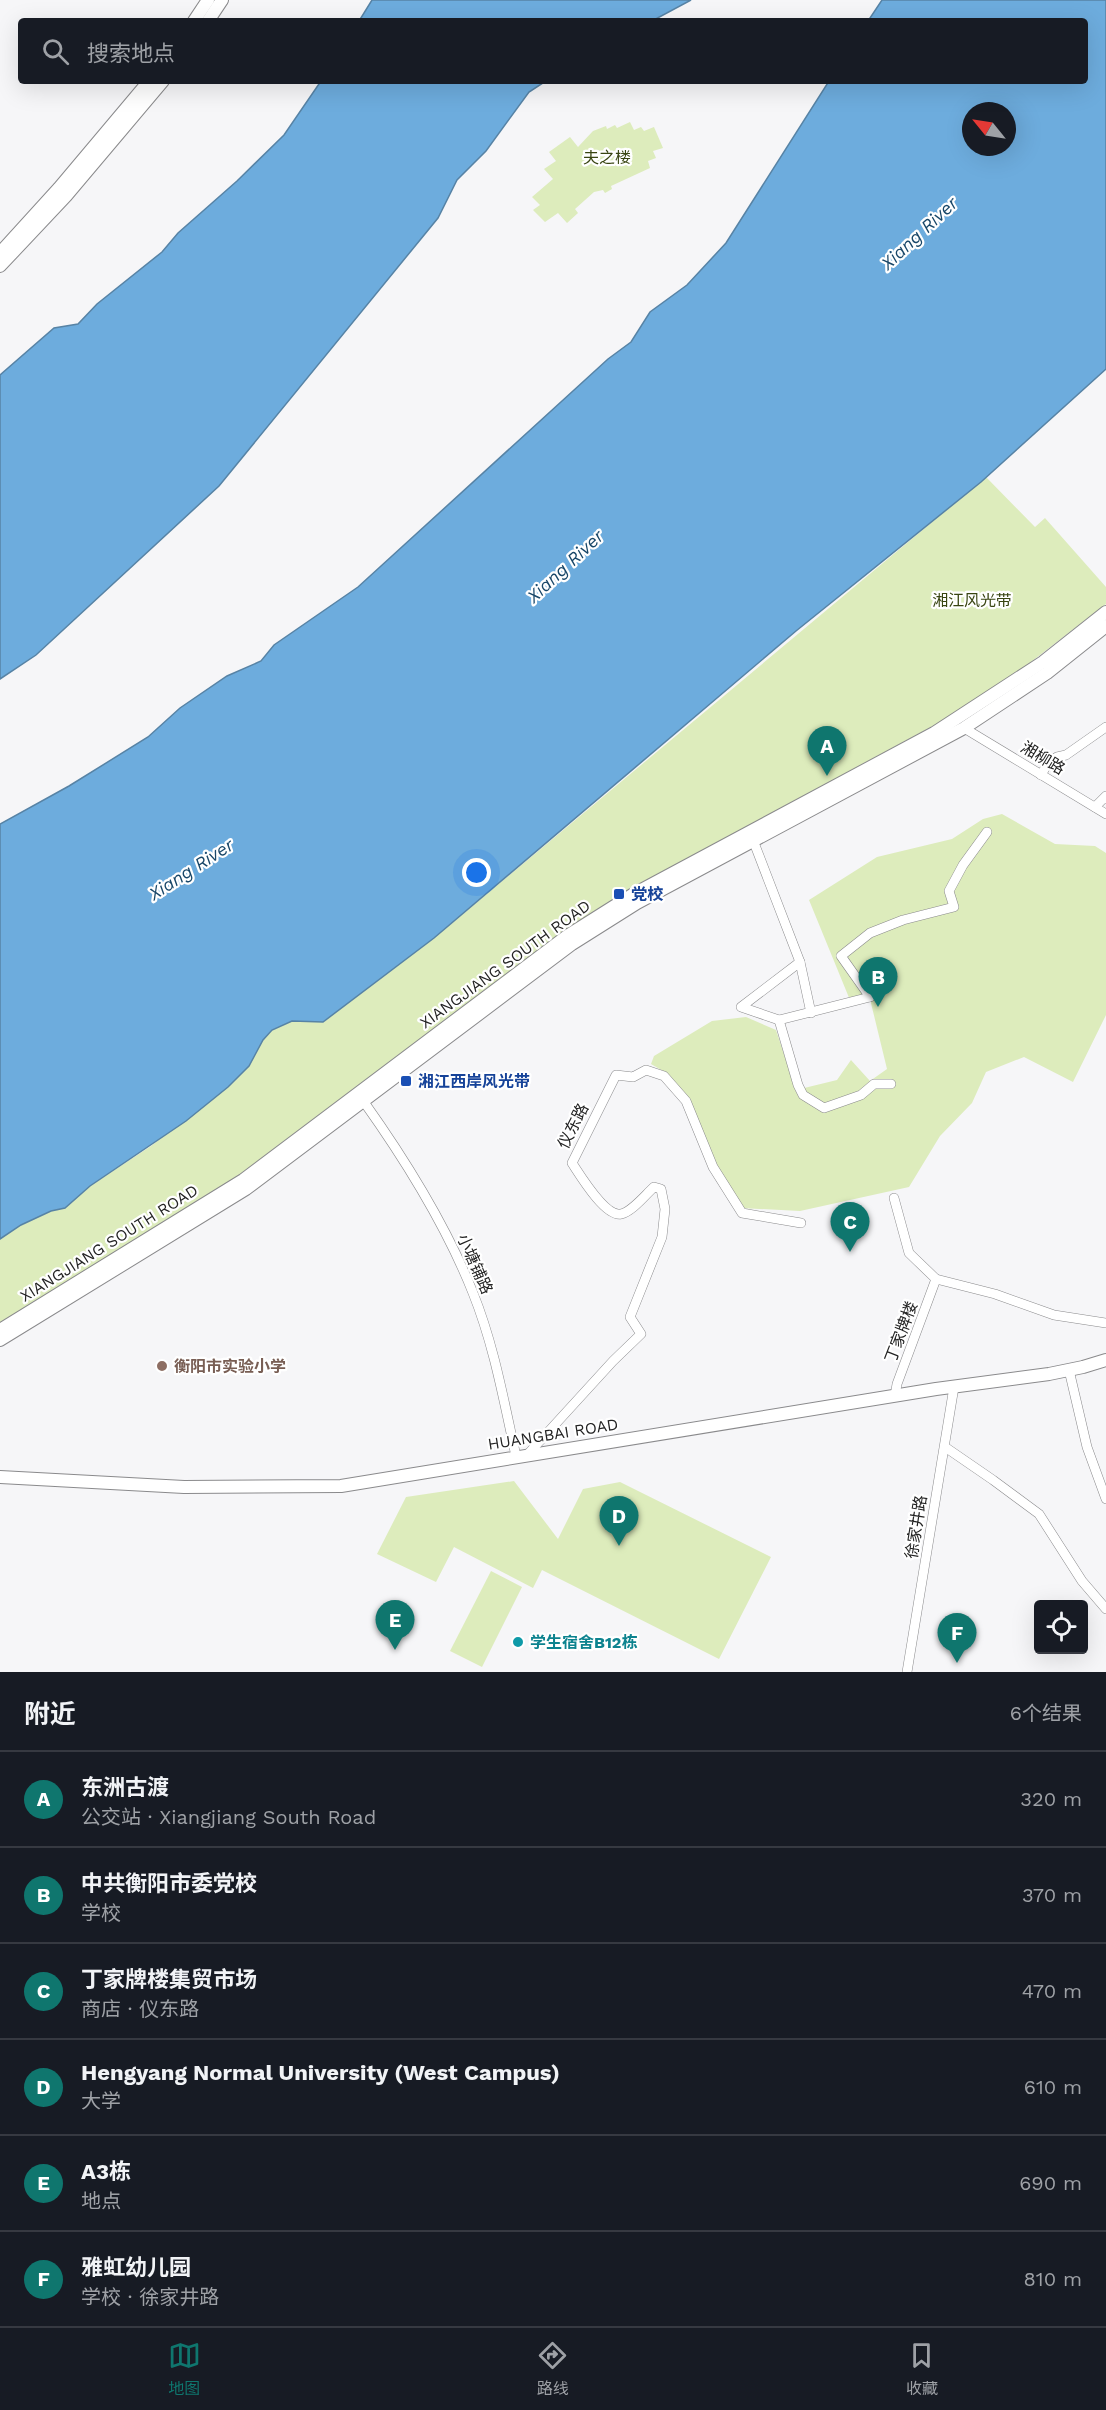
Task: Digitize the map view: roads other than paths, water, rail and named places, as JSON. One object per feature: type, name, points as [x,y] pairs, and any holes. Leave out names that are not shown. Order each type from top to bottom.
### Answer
[{"type":"main road","points":[[196,18],[208,0]]},
{"type":"main road","points":[[210,18],[222,0]]},
{"type":"main road","points":[[1,248],[59,188],[146,84]]},
{"type":"main road","points":[[0,266],[66,196],[161,84]]},
{"type":"main road","name":"XIANGJIANG SOUTH ROAD","points":[[0,1330],[243,1180],[567,936],[632,895],[944,727],[1043,662],[1106,612]]},
{"type":"main road","name":"XIANGJIANG SOUTH ROAD","points":[[0,1340],[246,1190],[572,944],[637,903],[964,728],[1047,673],[1106,626]]},
{"type":"main road","name":"HUANGBAI ROAD","points":[[0,1477],[184,1488],[341,1486],[895,1395],[1069,1370],[1106,1360]]},
{"type":"street","points":[[1041,775],[1048,763],[1057,757],[1066,755],[1106,727]]},
{"type":"street","name":"湘柳路","points":[[964,728],[1102,809]]},
{"type":"street","points":[[1102,809],[1106,796]]},
{"type":"street","points":[[800,962],[741,1007],[779,1020],[870,997],[841,956],[870,933],[903,920],[954,907],[949,891],[963,865],[987,832]]},
{"type":"street","points":[[753,840],[800,962],[811,1013]]},
{"type":"street","points":[[779,1020],[803,1095],[824,1108],[861,1095],[874,1084],[891,1084]]},
{"type":"street","name":"仪东路","points":[[522,1455],[641,1334],[630,1317],[662,1237],[665,1209],[661,1189],[654,1186],[629,1209],[621,1214],[612,1213],[603,1207],[572,1163],[616,1075],[633,1077],[646,1070],[664,1076],[686,1101],[713,1167],[742,1212],[801,1223]]},
{"type":"street","name":"小塘铺路","points":[[364,1102],[388,1137],[450,1241],[474,1294],[522,1455]]},
{"type":"street","points":[[894,1198],[909,1253],[936,1279],[995,1294],[1054,1315],[1106,1323]]},
{"type":"street","name":"丁家牌楼","points":[[895,1395],[936,1279]]},
{"type":"street","points":[[1069,1370],[1087,1447],[1106,1499]]},
{"type":"street","name":"徐家井路","points":[[907,1672],[954,1387]]},
{"type":"street","points":[[945,1447],[1039,1514],[1082,1581],[1106,1609]]},
{"type":"water","points":[[372,0],[691,0],[658,18],[361,18]]},
{"type":"water","name":"Xiang River","points":[[882,0],[1106,0],[1106,369],[981,482],[796,631],[434,938],[323,1022],[292,1021],[272,1030],[263,1040],[249,1066],[228,1087],[186,1121],[90,1186],[65,1208],[51,1211],[21,1225],[0,1239],[0,824],[69,786],[148,737],[180,708],[227,676],[261,661],[274,645],[358,587],[608,359],[631,342],[650,312],[687,285],[726,243],[827,84],[1088,84],[1088,18],[870,18]]},
{"type":"water","points":[[319,84],[541,84],[529,92],[486,151],[457,180],[438,218],[219,486],[36,655],[0,679],[0,375],[54,328],[78,324],[97,304],[162,252],[178,233],[237,181],[284,135]]},
{"type":"place","name":"东洲古渡","points":[[827,776]]},
{"type":"place","name":"党校","points":[[619,894]]},
{"type":"place","name":"中共衡阳市委党校","points":[[878,1007]]},
{"type":"place","name":"湘江西岸风光带","points":[[406,1081]]},
{"type":"place","name":"丁家牌楼集贸市场","points":[[850,1252]]},
{"type":"place","name":"衡阳市实验小学","points":[[162,1366]]},
{"type":"place","name":"Hengyang Normal University (West Campus)","points":[[619,1546]]},
{"type":"place","name":"学生宿舍B12栋","points":[[518,1642]]},
{"type":"place","name":"A3栋","points":[[395,1650]]},
{"type":"place","name":"雅虹幼儿园","points":[[957,1663]]},
{"type":"park label","name":"夫之楼","points":[[607,157]]},
{"type":"park label","name":"湘江风光带","points":[[972,600]]}]
